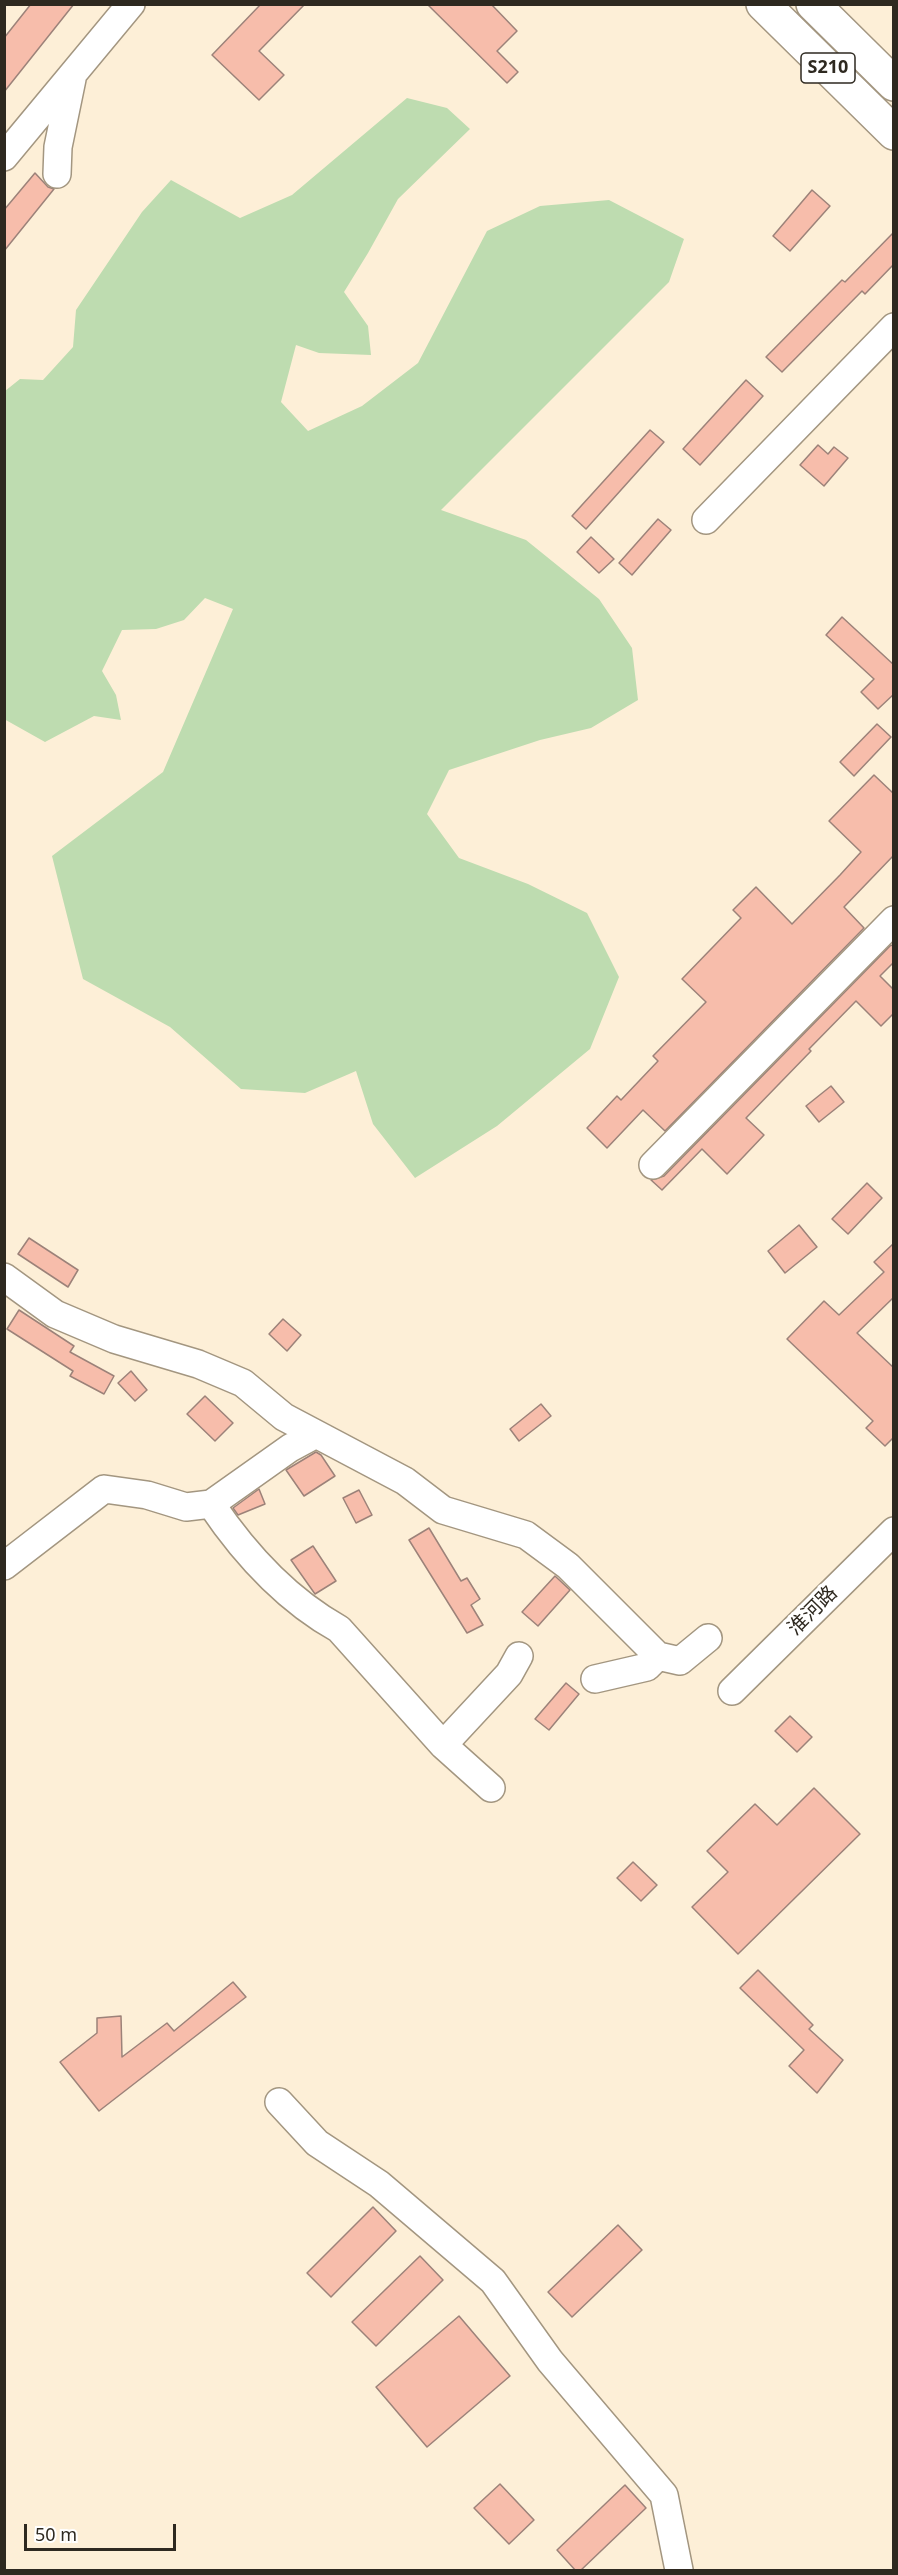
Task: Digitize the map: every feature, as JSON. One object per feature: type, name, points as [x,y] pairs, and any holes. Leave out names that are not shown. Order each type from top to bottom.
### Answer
[{"type":"main road","name":"S210","points":[[763,4],[894,133]]},
{"type":"main road","name":"S210","points":[[813,4],[894,84]]},
{"type":"street","points":[[4,157],[131,4]]},
{"type":"street","points":[[57,174],[57,147],[73,74]]},
{"type":"street","points":[[706,520],[894,327]]},
{"type":"street","points":[[653,1165],[891,927]]},
{"type":"street","points":[[4,1277],[55,1314],[114,1339],[198,1364],[243,1383],[284,1417],[405,1481],[442,1510],[526,1535],[568,1566],[658,1656],[680,1661],[708,1638]]},
{"type":"street","points":[[4,1566],[104,1489],[147,1495],[186,1508],[211,1504],[290,1448],[316,1434]]},
{"type":"street","points":[[211,1504],[235,1540],[296,1599],[339,1629],[443,1745],[491,1788]]},
{"type":"street","name":"淮河路","points":[[732,1691],[894,1531]]},
{"type":"street","points":[[443,1745],[509,1674],[519,1656]]},
{"type":"street","points":[[595,1679],[647,1667],[658,1656]]},
{"type":"street","points":[[279,2102],[317,2143],[379,2184],[493,2281],[550,2361],[663,2494],[679,2571]]},
{"type":"green space","points":[[407,98],[447,108],[470,129],[398,199],[344,292],[368,326],[371,355],[319,353],[296,345],[281,402],[308,431],[362,406],[418,363],[487,231],[540,206],[609,200],[684,239],[669,282],[441,510],[526,540],[599,599],[632,648],[638,700],[591,728],[540,740],[449,770],[427,814],[459,858],[528,884],[587,913],[619,977],[590,1049],[497,1126],[415,1178],[373,1124],[356,1071],[305,1093],[241,1089],[170,1027],[83,979],[52,856],[163,772],[233,609],[205,598],[184,620],[156,629],[122,630],[102,671],[116,695],[121,720],[94,716],[45,742],[4,719],[5,391],[20,379],[43,380],[73,347],[76,310],[142,212],[171,180],[240,218],[292,195]]},
{"type":"building","points":[[31,4],[74,4],[4,92],[4,38]]},
{"type":"building","points":[[261,4],[305,4],[259,51],[284,75],[259,100],[212,55]]},
{"type":"building","points":[[427,4],[491,4],[517,31],[497,51],[518,72],[507,83]]},
{"type":"building","points":[[35,173],[48,187],[54,189],[4,251],[4,210]]},
{"type":"building","points":[[812,190],[830,206],[790,251],[773,236]]},
{"type":"building","points":[[894,232],[894,264],[865,294],[862,291],[782,372],[766,357],[842,280],[845,282]]},
{"type":"building","points":[[746,380],[763,396],[700,465],[683,449]]},
{"type":"building","points":[[650,430],[664,442],[586,529],[572,516]]},
{"type":"building","points":[[818,445],[828,454],[834,447],[848,458],[824,486],[800,465]]},
{"type":"building","points":[[658,519],[671,530],[632,575],[619,563]]},
{"type":"building","points":[[591,537],[614,559],[599,573],[577,552]]},
{"type":"building","points":[[842,617],[894,665],[894,694],[878,709],[861,692],[874,679],[826,635]]},
{"type":"building","points":[[877,724],[891,737],[854,776],[840,762]]},
{"type":"building","points":[[874,775],[894,794],[894,855],[844,907],[864,928],[665,1131],[643,1110],[607,1148],[587,1128],[617,1096],[621,1100],[658,1061],[653,1056],[706,1002],[682,979],[741,918],[733,910],[756,887],[792,924],[840,875],[861,852],[829,821]]},
{"type":"building","points":[[891,945],[894,947],[894,962],[880,976],[894,990],[894,1013],[881,1026],[856,1001],[746,1118],[764,1135],[727,1174],[702,1149],[662,1190],[651,1180],[664,1176]]},
{"type":"building","points":[[831,1086],[844,1102],[819,1122],[806,1106]]},
{"type":"building","points":[[867,1183],[882,1198],[848,1234],[832,1219]]},
{"type":"building","points":[[799,1225],[817,1247],[785,1273],[768,1251]]},
{"type":"building","points":[[29,1238],[78,1270],[68,1287],[18,1254]]},
{"type":"building","points":[[894,1243],[894,1297],[857,1333],[894,1368],[894,1437],[885,1446],[866,1428],[873,1421],[787,1339],[824,1301],[839,1315],[884,1272],[874,1262]]},
{"type":"building","points":[[19,1310],[74,1346],[70,1352],[114,1376],[104,1394],[70,1376],[73,1371],[7,1329]]},
{"type":"building","points":[[283,1319],[301,1335],[287,1351],[269,1334]]},
{"type":"building","points":[[131,1371],[147,1390],[135,1401],[118,1383]]},
{"type":"building","points":[[205,1396],[233,1423],[215,1441],[187,1414]]},
{"type":"building","points":[[541,1404],[551,1416],[519,1441],[510,1429]]},
{"type":"building","points":[[316,1452],[321,1455],[335,1476],[304,1496],[286,1470]]},
{"type":"building","points":[[259,1489],[265,1504],[238,1515],[233,1508]]},
{"type":"building","points":[[359,1490],[372,1515],[356,1523],[343,1498]]},
{"type":"building","points":[[429,1528],[461,1581],[467,1578],[480,1599],[471,1605],[483,1625],[467,1633],[409,1540]]},
{"type":"building","points":[[313,1546],[336,1581],[315,1594],[291,1560]]},
{"type":"building","points":[[555,1576],[570,1590],[538,1626],[522,1612]]},
{"type":"building","points":[[566,1683],[579,1694],[549,1730],[535,1719]]},
{"type":"building","points":[[790,1716],[812,1737],[797,1752],[775,1731]]},
{"type":"building","points":[[814,1788],[860,1834],[738,1954],[692,1907],[728,1872],[707,1851],[755,1804],[777,1825]]},
{"type":"building","points":[[633,1862],[657,1885],[641,1901],[617,1878]]},
{"type":"building","points":[[758,1970],[813,2025],[809,2029],[843,2060],[817,2093],[789,2066],[804,2050],[740,1988]]},
{"type":"building","points":[[233,1982],[246,1997],[99,2111],[60,2062],[97,2033],[97,2018],[121,2016],[122,2057],[167,2023],[174,2031]]},
{"type":"building","points":[[373,2207],[396,2231],[331,2297],[307,2273]]},
{"type":"building","points":[[618,2225],[642,2250],[572,2317],[548,2292]]},
{"type":"building","points":[[420,2256],[443,2280],[376,2346],[352,2322]]},
{"type":"building","points":[[459,2316],[510,2376],[427,2447],[376,2387]]},
{"type":"building","points":[[500,2484],[534,2520],[509,2544],[474,2508]]},
{"type":"building","points":[[625,2485],[646,2508],[580,2571],[576,2571],[557,2550]]}]
